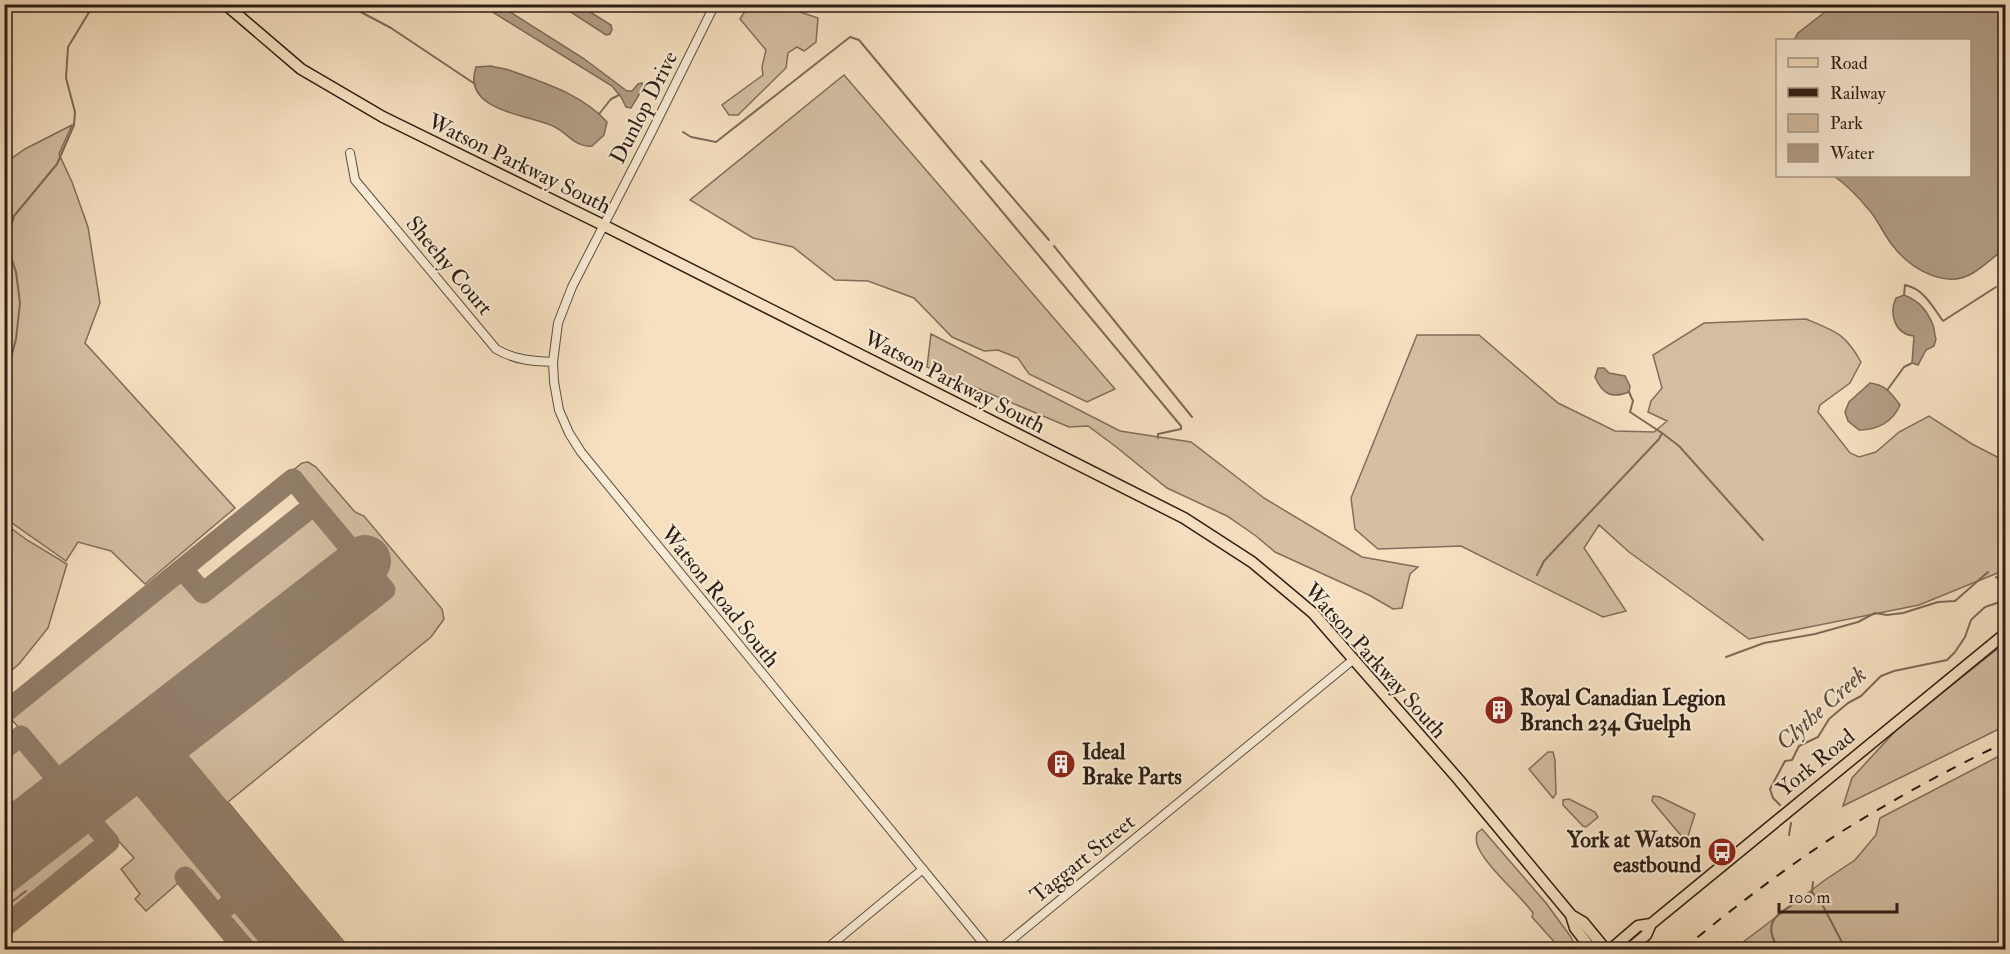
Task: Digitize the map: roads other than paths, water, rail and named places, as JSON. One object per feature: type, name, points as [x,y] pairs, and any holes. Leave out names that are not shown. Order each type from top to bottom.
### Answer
[{"type":"main road","name":"Watson Parkway South","points":[[225,4],[301,69],[383,117],[603,225],[1184,518],[1252,562],[1313,613],[1571,915],[1583,922],[1608,950]]},
{"type":"main road","name":"York Road","points":[[1628,950],[1646,934],[1651,924],[2006,633]]},
{"type":"main road","name":"Watson Parkway South","points":[[1571,915],[1575,928],[1592,950]]},
{"type":"main road","name":"York Road","points":[[1608,950],[1638,926],[1651,924]]},
{"type":"street","name":"Dunlop Drive","points":[[603,225],[715,4]]},
{"type":"street","name":"Sheehy Court","points":[[350,153],[356,180],[496,349],[510,357],[527,361],[553,362]]},
{"type":"street","name":"Watson Road South","points":[[603,225],[572,286],[558,323],[553,362],[560,410],[569,433],[581,452],[989,950]]},
{"type":"street","name":"Taggart Street","points":[[999,950],[1354,659]]},
{"type":"street","points":[[825,950],[923,869]]},
{"type":"water","points":[[481,5],[499,5],[583,58],[627,91],[632,91],[642,83],[643,88],[631,108],[626,107],[612,86]]},
{"type":"water","points":[[560,5],[579,5],[611,25],[610,34],[606,35]]},
{"type":"water","points":[[1834,5],[2005,5],[2005,248],[1973,273],[1962,278],[1940,278],[1929,274],[1918,269],[1900,254],[1870,211],[1835,177],[1971,177],[1971,39],[1795,39],[1798,33]]},
{"type":"water","points":[[491,66],[509,70],[549,85],[586,104],[607,122],[604,135],[592,146],[581,145],[553,126],[513,114],[487,102],[478,93],[474,82],[476,67]]},
{"type":"water","points":[[1904,295],[1914,300],[1928,315],[1936,339],[1934,346],[1926,350],[1918,365],[1912,363],[1914,336],[1902,331],[1893,316],[1896,298]]},
{"type":"water","points":[[1598,368],[1625,376],[1630,386],[1629,392],[1613,395],[1604,391],[1595,377]]},
{"type":"water","points":[[1870,383],[1891,393],[1900,405],[1884,424],[1859,430],[1848,421],[1845,412],[1849,402]]},
{"type":"waterway","points":[[4,384],[16,339],[20,303],[16,272],[9,251],[9,234],[14,216],[57,164],[74,125],[75,112],[66,78],[68,47],[94,4]]},
{"type":"waterway","points":[[352,4],[357,10],[391,28],[475,84]]},
{"type":"waterway","points":[[683,132],[691,137],[716,142],[850,37],[859,40],[1181,426],[1181,429],[1158,434],[1158,438]]},
{"type":"waterway","points":[[599,114],[611,99],[619,95]]},
{"type":"waterway","points":[[981,161],[1049,240]]},
{"type":"waterway","points":[[1054,246],[1192,417]]},
{"type":"waterway","points":[[1904,295],[1905,285],[1917,290],[1927,299],[1943,321],[1996,287]]},
{"type":"waterway","points":[[1888,389],[1904,367],[1912,363]]},
{"type":"waterway","points":[[1537,575],[1544,561],[1659,439],[1662,433],[1630,412],[1633,401],[1629,392]]},
{"type":"waterway","points":[[1662,433],[1679,446],[1763,540]]},
{"type":"waterway","points":[[1726,657],[1764,643],[1815,634],[1858,622],[1875,613],[1887,615],[1903,613],[1938,602],[1955,601],[1988,572]]},
{"type":"waterway","points":[[1996,577],[2006,584]]},
{"type":"waterway","name":"Clythe Creek","points":[[1780,805],[1773,798],[1770,789],[1785,761],[1792,760],[1799,746],[1818,737],[1829,719],[1848,703],[1861,696],[1881,676],[1947,660],[1965,637],[1971,620],[1985,607],[2006,600]]},
{"type":"waterway","name":"Clythe Creek","points":[[1789,835],[1791,823]]},
{"type":"waterway","name":"Clythe Creek","points":[[1776,950],[1771,926],[1774,919],[1812,892],[1813,882]]},
{"type":"waterway","points":[[4,908],[26,891]]},
{"type":"waterway","points":[[1813,893],[1823,906],[1846,950]]},
{"type":"railway","points":[[1682,950],[1760,889],[1841,832],[1922,785],[2006,742]]},
{"type":"place","name":"Royal Canadian Legion Branch 234 Guelph","points":[[1499,710]]},
{"type":"place","name":"Ideal Brake Parts","points":[[1061,764]]},
{"type":"place","name":"York at Watson eastbound","points":[[1722,852]]}]
